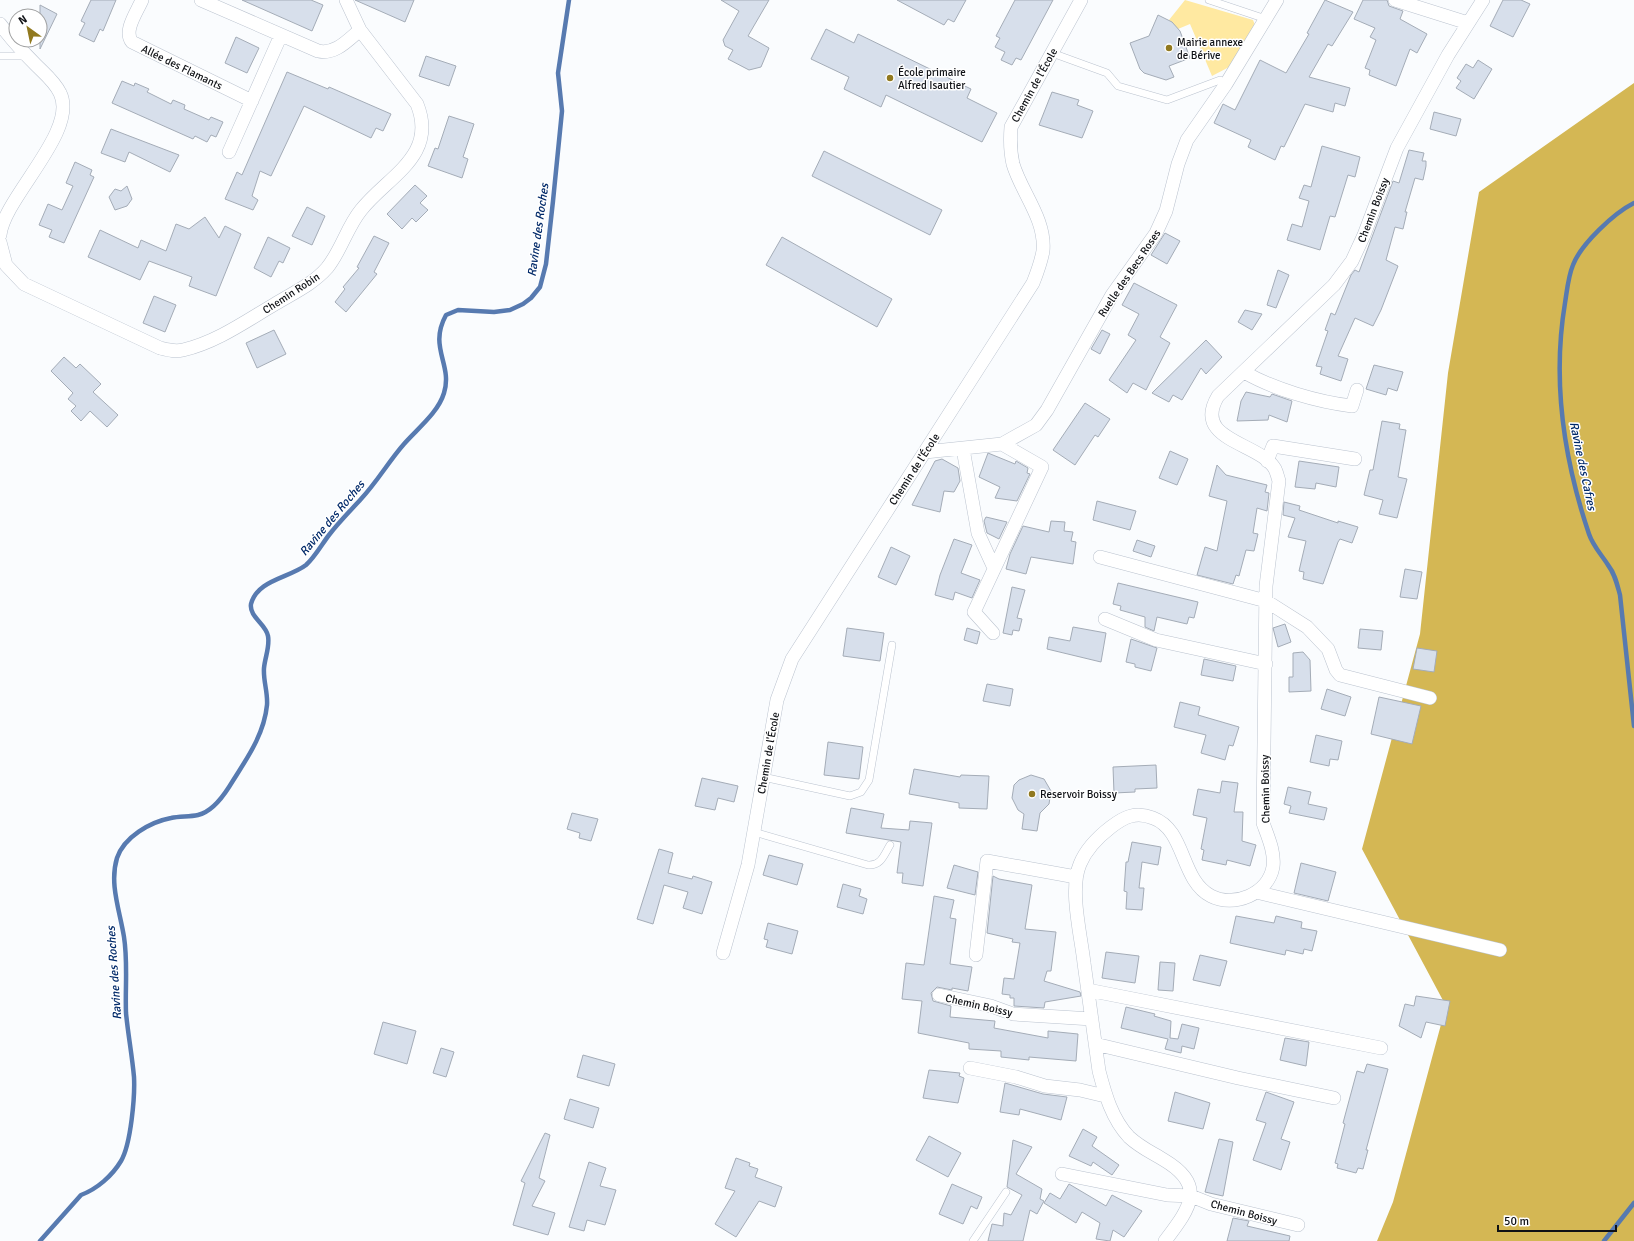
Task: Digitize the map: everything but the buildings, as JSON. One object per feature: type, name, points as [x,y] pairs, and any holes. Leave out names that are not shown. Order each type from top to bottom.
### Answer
[{"type":"street","name":"Allée des Flamants","points":[[142,0],[128,31],[129,38],[132,42],[252,101]]},
{"type":"street","points":[[201,0],[326,53],[338,47],[360,30]]},
{"type":"street","name":"Chemin Robin","points":[[0,242],[6,265],[24,284],[160,348],[171,351],[182,350],[200,345],[230,331],[308,284],[329,266],[360,211],[376,193],[404,170],[416,153],[422,132],[422,117],[417,104],[360,30],[346,0]]},
{"type":"street","name":"Chemin de l'École","points":[[723,953],[748,865],[777,700],[792,659],[1034,283],[1043,249],[1040,228],[1013,165],[1010,146],[1011,127],[1081,0]]},
{"type":"street","name":"Ruelle des Becs Roses","points":[[925,452],[1002,444],[1036,425],[1047,410],[1112,295],[1156,233],[1166,211],[1183,148],[1226,84],[1277,0]]},
{"type":"street","points":[[1395,0],[1468,23]]},
{"type":"street","name":"Chemin Boissy","points":[[1191,1196],[1190,1184],[1179,1171],[1164,1160],[1146,1151],[1128,1136],[1115,1118],[1105,1096],[1088,990],[1078,914],[1076,877],[1080,864],[1095,841],[1120,821],[1129,816],[1141,815],[1161,822],[1178,843],[1193,878],[1200,888],[1210,896],[1224,900],[1243,899],[1256,892],[1268,881],[1273,867],[1273,854],[1263,823],[1266,601],[1267,568],[1279,481],[1276,469],[1267,461],[1223,434],[1216,426],[1211,416],[1212,406],[1218,396],[1334,285],[1352,261],[1364,235],[1397,148],[1482,0]]},
{"type":"street","points":[[0,24],[27,56],[54,83],[61,94],[63,104],[62,116],[40,164],[7,211],[1,225],[0,234]]},
{"type":"street","points":[[229,152],[281,35]]},
{"type":"street","points":[[1244,372],[1257,380],[1335,404],[1352,406],[1357,390]]},
{"type":"street","points":[[993,633],[974,612],[1042,467],[1002,444]]},
{"type":"street","points":[[1267,461],[1273,446],[1354,459]]},
{"type":"street","points":[[963,449],[978,533],[994,568]]},
{"type":"street","points":[[1100,557],[1266,601],[1307,627],[1328,649],[1336,670],[1340,675],[1430,698]]},
{"type":"street","points":[[1105,619],[1156,640],[1266,664]]},
{"type":"street","points":[[976,955],[987,861],[1076,877]]},
{"type":"street","points":[[1256,892],[1500,950]]},
{"type":"street","points":[[1088,990],[1381,1048]]},
{"type":"street","name":"Chemin Boissy","points":[[939,996],[991,1006],[1013,1014],[1092,1019]]},
{"type":"street","points":[[1096,1044],[1238,1078],[1334,1098]]},
{"type":"street","points":[[970,1068],[1016,1077],[1045,1086],[1080,1090],[1105,1096]]},
{"type":"street","name":"Chemin Boissy","points":[[1062,1174],[1167,1195],[1191,1196],[1211,1204],[1298,1225]]},
{"type":"street","points":[[1165,1241],[1182,1219],[1191,1201],[1191,1196]]},
{"type":"lane","points":[[1208,0],[1266,19]]},
{"type":"lane","points":[[1052,53],[1107,73],[1118,86],[1167,100],[1220,80],[1226,84]]},
{"type":"lane","points":[[0,56],[27,56]]},
{"type":"lane","points":[[763,777],[850,796],[861,792],[869,780],[892,645]]},
{"type":"lane","points":[[754,832],[875,866],[880,862],[890,845]]},
{"type":"lane","points":[[973,1241],[1006,1192]]},
{"type":"shaded area","points":[[1185,0],[1253,20],[1255,25],[1231,66],[1212,76],[1190,24],[1178,29],[1169,20]]},
{"type":"shaded area","points":[[1634,83],[1634,1241],[1377,1241],[1393,1202],[1446,1006],[1362,849],[1420,634],[1448,373],[1479,192]]},
{"type":"waterway","name":"Ravine des Roches","points":[[40,1241],[81,1195],[98,1186],[113,1172],[121,1161],[130,1132],[134,1096],[134,1077],[126,1013],[125,946],[116,898],[114,878],[117,858],[120,850],[132,837],[155,823],[171,818],[198,815],[207,811],[223,796],[247,758],[258,738],[267,705],[264,673],[268,636],[267,632],[255,617],[251,609],[254,596],[274,580],[299,569],[309,562],[333,530],[367,492],[409,438],[427,420],[437,407],[444,393],[446,383],[446,373],[439,337],[446,315],[458,310],[494,312],[510,310],[523,304],[531,298],[540,287],[546,264],[553,201],[562,111],[558,73],[569,0]]},
{"type":"waterway","name":"Ravine des Cafres","points":[[1634,203],[1617,214],[1599,230],[1583,248],[1573,265],[1569,279],[1561,332],[1560,362],[1560,391],[1567,449],[1580,506],[1591,538],[1616,579],[1620,595],[1634,726]]},
{"type":"waterway","name":"Ravine des Cafres","points":[[1604,1241],[1634,1203]]},
{"type":"place","name":"Mairie annexe de Bérive","points":[[1169,48]]},
{"type":"place","name":"École primaire Alfred Isautier","points":[[890,78]]},
{"type":"place","name":"Reservoir Boissy","points":[[1032,794]]}]
